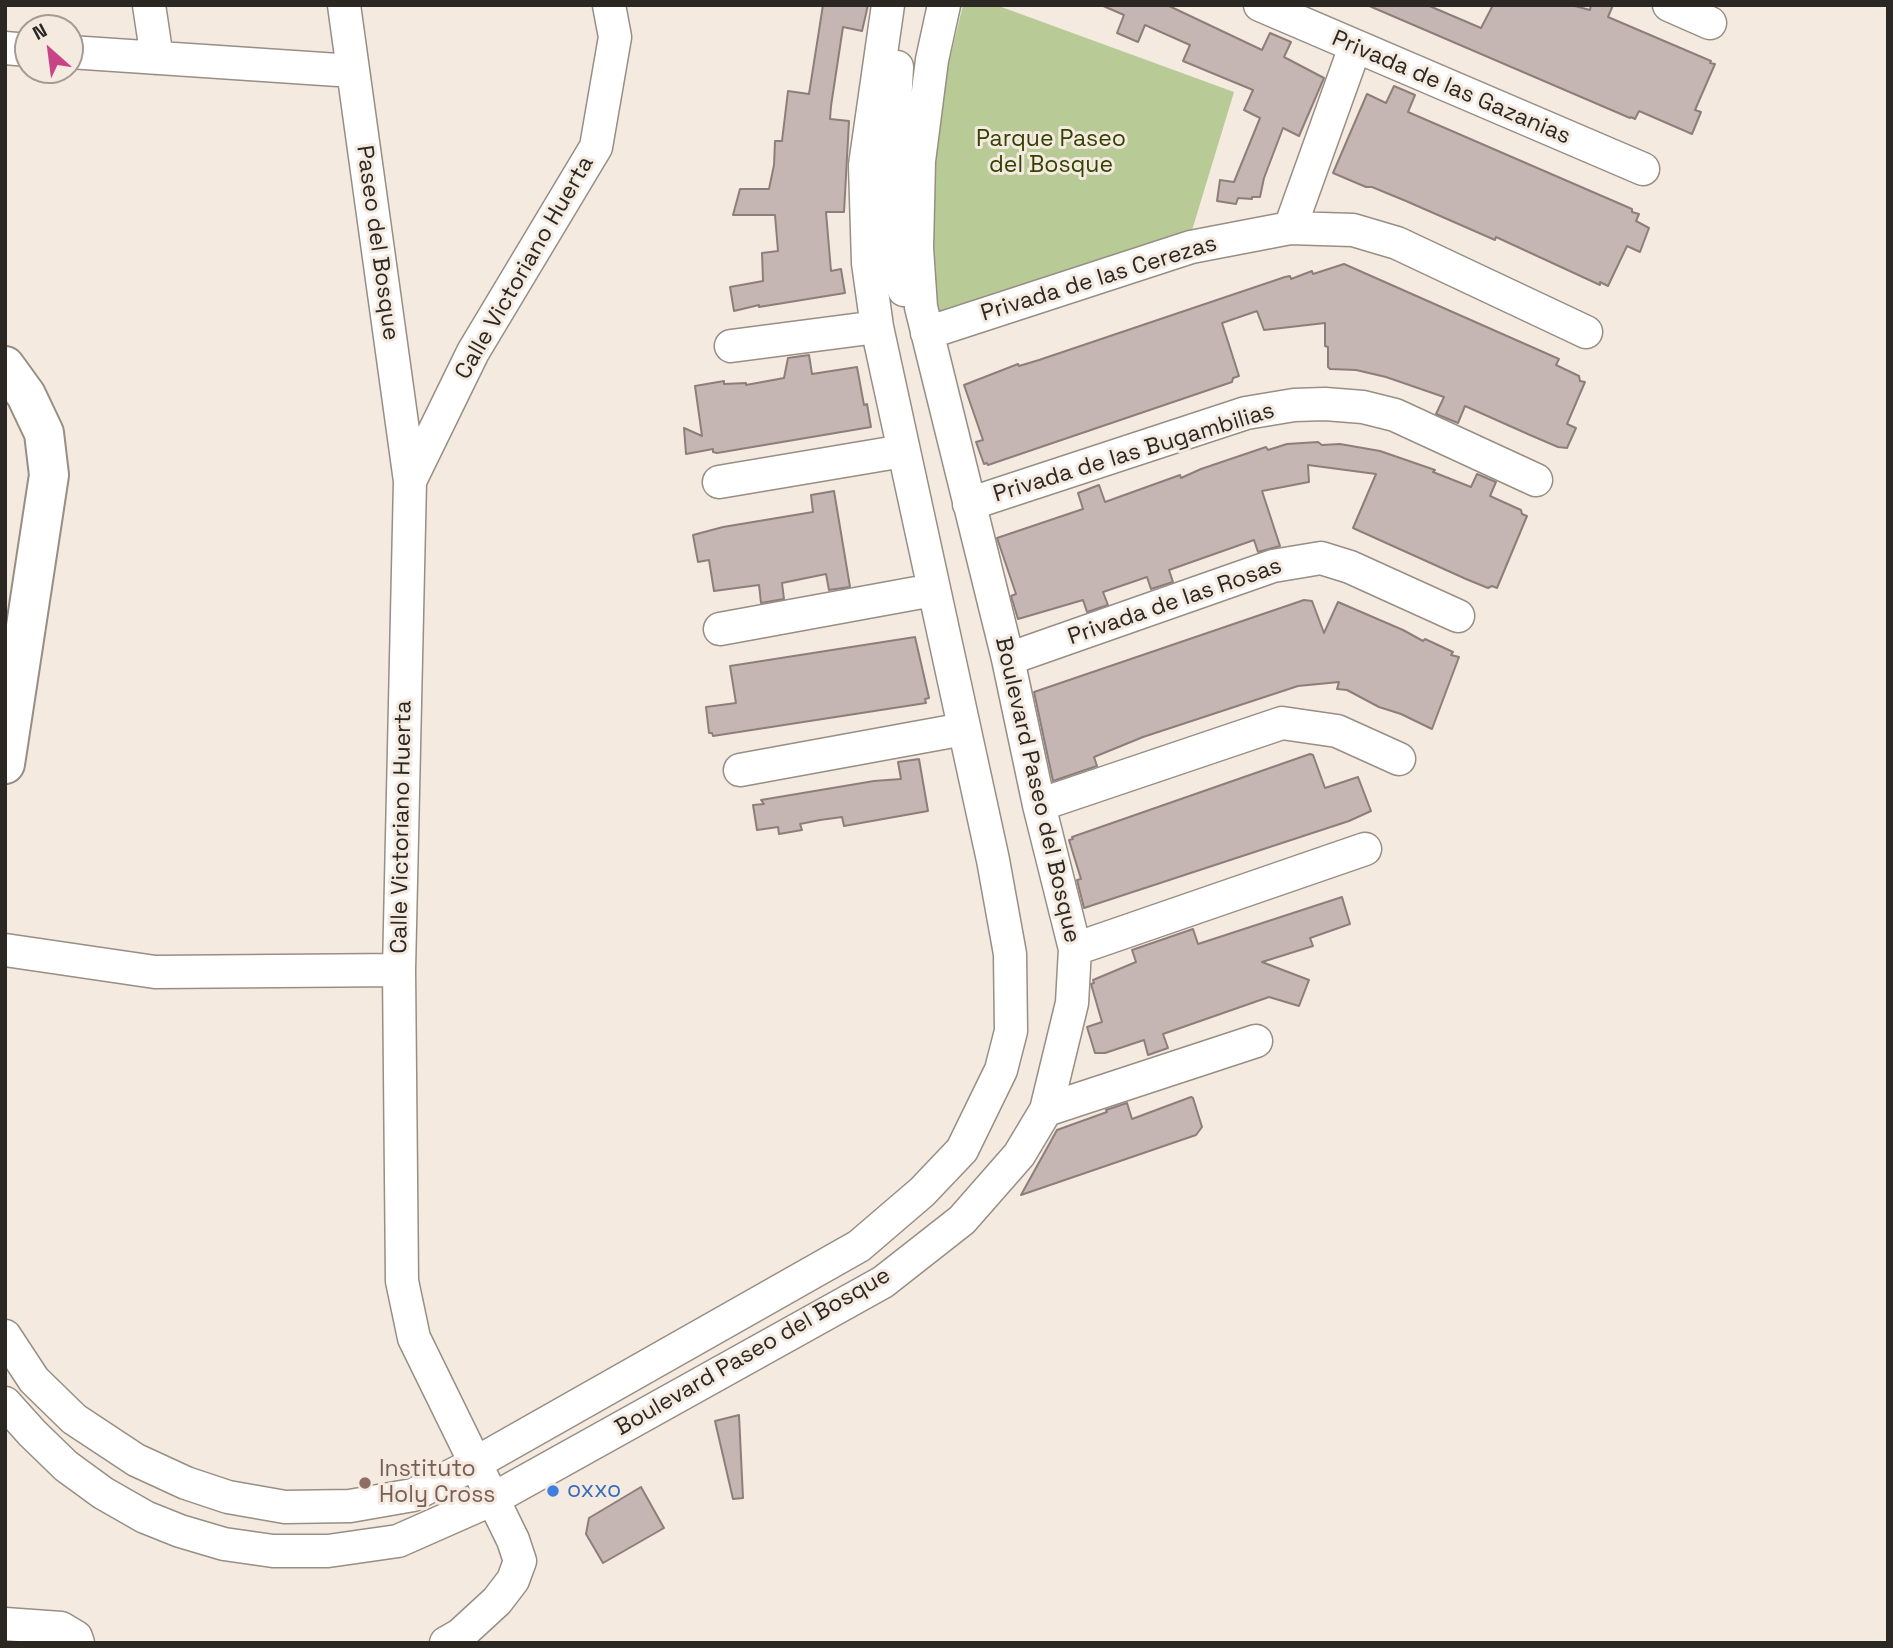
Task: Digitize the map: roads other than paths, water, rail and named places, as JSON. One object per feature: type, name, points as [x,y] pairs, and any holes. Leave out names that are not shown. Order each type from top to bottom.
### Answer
[{"type":"main road","points":[[5,366],[26,394],[44,433],[49,475],[5,764]]},
{"type":"street","points":[[149,5],[157,58]]},
{"type":"street","name":"Paseo del Bosque","points":[[344,5],[410,481]]},
{"type":"street","name":"Calle Victoriano Huerta","points":[[446,1643],[497,1601],[513,1580],[520,1561],[513,1540],[414,1338],[402,1281],[399,970],[410,481],[473,352],[596,147],[615,37],[609,5]]},
{"type":"street","name":"Boulevard Paseo del Bosque","points":[[5,1403],[66,1466],[103,1493],[180,1531],[225,1544],[273,1551],[328,1551],[398,1541],[493,1499],[883,1282],[962,1220],[1018,1156],[1046,1110],[1072,1003],[1075,949],[1039,805],[1008,659],[924,320],[917,248],[919,161],[932,60],[944,5]]},
{"type":"street","name":"Privada de las Gazanias","points":[[1260,5],[1643,169]]},
{"type":"street","points":[[1669,5],[1710,23]]},
{"type":"street","points":[[886,16],[897,63],[889,223],[905,297],[924,320]]},
{"type":"street","name":"Boulevard Paseo del Bosque","points":[[5,1336],[34,1380],[74,1419],[136,1460],[186,1483],[228,1497],[285,1507],[350,1506],[413,1495],[474,1464],[859,1246],[922,1192],[962,1150],[1001,1070],[1011,1031],[1010,954],[993,860],[877,327],[868,263],[865,165],[886,16]]},
{"type":"street","points":[[1290,228],[1355,47]]},
{"type":"street","points":[[84,53],[353,71]]},
{"type":"street","name":"Privada de las Cerezas","points":[[924,320],[1191,247],[1290,228],[1353,230],[1397,243],[1586,332]]},
{"type":"street","points":[[731,346],[877,327]]},
{"type":"street","name":"Privada de las Bugambilias","points":[[969,504],[1246,413],[1294,405],[1363,407],[1395,415],[1536,480]]},
{"type":"street","points":[[719,482],[904,451]]},
{"type":"street","name":"Privada de las Rosas","points":[[1008,659],[1273,566],[1321,558],[1350,567],[1458,617]]},
{"type":"street","points":[[720,629],[933,590]]},
{"type":"street","points":[[1039,805],[1282,723],[1337,731],[1399,759]]},
{"type":"street","points":[[740,770],[964,729]]},
{"type":"street","points":[[1075,949],[1364,849]]},
{"type":"street","points":[[5,950],[155,972],[399,970]]},
{"type":"street","points":[[1046,1110],[1256,1041]]},
{"type":"street","points":[[5,1624],[61,1628],[77,1640]]},
{"type":"place","name":"Instituto Holy Cross","points":[[365,1483]]},
{"type":"place","name":"oxxo","points":[[553,1491]]},
{"type":"park label","name":"Parque Paseo del Bosque","points":[[1051,153]]}]
